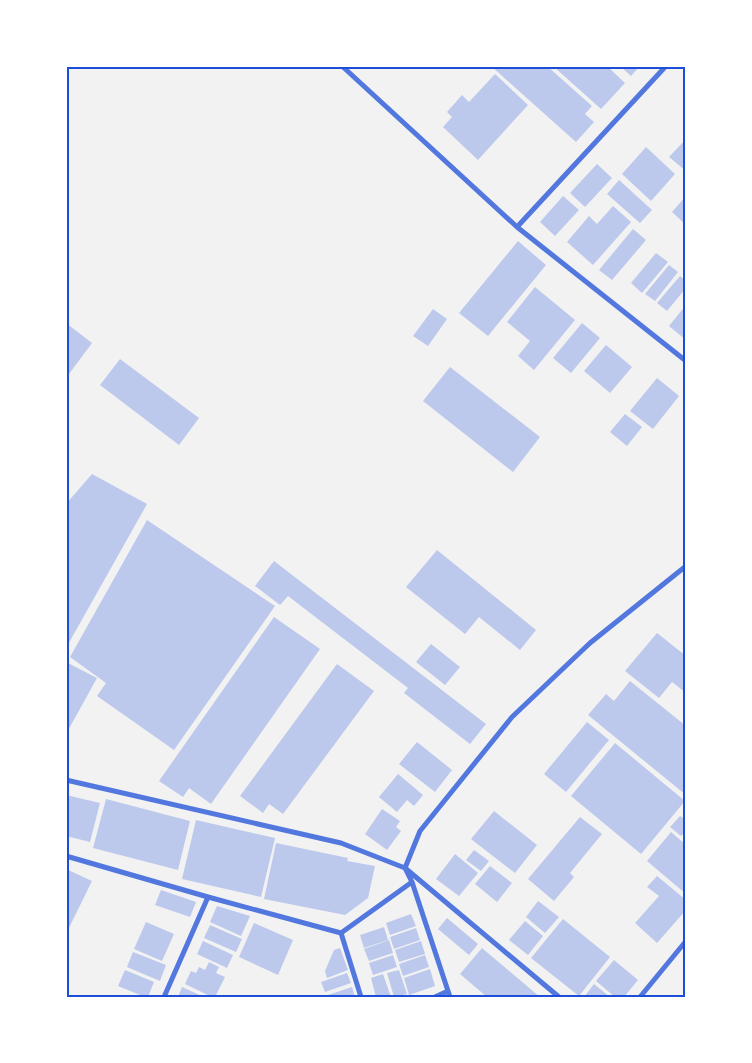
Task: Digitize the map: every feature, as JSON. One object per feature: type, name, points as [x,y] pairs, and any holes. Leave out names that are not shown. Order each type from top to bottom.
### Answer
[{"type":"street","points":[[342,66],[517,227],[686,361]]},
{"type":"street","points":[[517,227],[666,66]]},
{"type":"street","points":[[434,997],[449,994],[412,882],[405,868],[420,830],[512,717],[590,643],[686,566]]},
{"type":"street","points":[[66,780],[341,842],[405,868],[559,997]]},
{"type":"street","points":[[66,856],[342,933]]},
{"type":"street","points":[[342,933],[412,882]]},
{"type":"street","points":[[164,997],[208,897]]},
{"type":"street","points":[[342,933],[362,997]]},
{"type":"street","points":[[640,997],[686,941]]},
{"type":"building","points":[[491,66],[547,66],[592,106],[585,114],[594,122],[576,142]]},
{"type":"building","points":[[553,66],[607,66],[625,83],[601,109]]},
{"type":"building","points":[[620,66],[640,66],[631,76]]},
{"type":"building","points":[[495,74],[528,105],[478,160],[443,127],[452,117],[447,112],[462,95],[469,102]]},
{"type":"building","points":[[686,139],[686,171],[669,157]]},
{"type":"building","points":[[646,147],[675,174],[651,201],[622,174]]},
{"type":"building","points":[[597,164],[612,178],[585,207],[570,193]]},
{"type":"building","points":[[619,180],[652,210],[640,223],[607,194]]},
{"type":"building","points":[[563,196],[579,210],[555,236],[540,222]]},
{"type":"building","points":[[686,196],[686,225],[672,212]]},
{"type":"building","points":[[613,206],[631,222],[593,265],[567,242],[589,216],[597,224]]},
{"type":"building","points":[[633,229],[646,240],[612,280],[599,270]]},
{"type":"building","points":[[518,241],[546,265],[488,336],[459,313]]},
{"type":"building","points":[[656,253],[668,262],[642,293],[631,283]]},
{"type":"building","points":[[669,265],[678,272],[655,301],[645,294]]},
{"type":"building","points":[[680,276],[686,281],[686,288],[667,311],[657,303]]},
{"type":"building","points":[[535,287],[575,320],[534,370],[518,356],[530,341],[507,322]]},
{"type":"building","points":[[686,305],[686,340],[669,326]]},
{"type":"building","points":[[433,309],[447,319],[428,346],[413,336]]},
{"type":"building","points":[[66,323],[92,343],[66,378]]},
{"type":"building","points":[[582,323],[600,338],[571,373],[553,358]]},
{"type":"building","points":[[606,345],[632,367],[610,393],[584,371]]},
{"type":"building","points":[[120,359],[199,418],[179,445],[100,385]]},
{"type":"building","points":[[450,367],[540,437],[513,472],[423,401]]},
{"type":"building","points":[[657,378],[679,396],[653,429],[630,411]]},
{"type":"building","points":[[625,414],[642,427],[627,446],[610,432]]},
{"type":"building","points":[[92,474],[147,504],[66,648],[66,504]]},
{"type":"building","points":[[147,520],[275,606],[174,750],[97,696],[106,683],[70,657]]},
{"type":"building","points":[[437,550],[536,630],[520,650],[479,617],[465,634],[406,587]]},
{"type":"building","points":[[274,561],[486,724],[470,744],[404,693],[408,688],[288,596],[280,605],[255,586]]},
{"type":"building","points":[[274,617],[320,649],[211,804],[189,788],[183,797],[159,781]]},
{"type":"building","points":[[657,633],[686,656],[686,693],[672,682],[659,698],[625,671]]},
{"type":"building","points":[[431,644],[460,667],[445,685],[416,662]]},
{"type":"building","points":[[66,662],[97,678],[66,734]]},
{"type":"building","points":[[337,664],[374,691],[283,814],[269,804],[263,813],[240,796]]},
{"type":"building","points":[[630,681],[686,726],[686,795],[588,715],[606,694],[614,701]]},
{"type":"building","points":[[587,722],[609,740],[566,792],[544,774]]},
{"type":"building","points":[[417,742],[452,770],[435,792],[399,764]]},
{"type":"building","points":[[615,743],[685,801],[641,854],[571,796]]},
{"type":"building","points":[[398,774],[423,795],[414,806],[407,800],[397,812],[379,797]]},
{"type":"building","points":[[66,795],[100,803],[90,842],[66,836]]},
{"type":"building","points":[[106,799],[190,821],[178,870],[93,848]]},
{"type":"building","points":[[382,809],[400,821],[396,827],[401,831],[387,850],[365,834]]},
{"type":"building","points":[[494,811],[537,845],[515,873],[471,839]]},
{"type":"building","points":[[680,816],[686,820],[686,831],[681,836],[670,827]]},
{"type":"building","points":[[580,817],[602,834],[570,873],[574,877],[554,901],[528,879]]},
{"type":"building","points":[[196,820],[275,838],[261,897],[182,879]]},
{"type":"building","points":[[671,832],[686,845],[686,894],[647,861]]},
{"type":"building","points":[[276,843],[348,858],[347,861],[375,866],[368,898],[345,915],[264,899]]},
{"type":"building","points":[[474,850],[489,861],[481,871],[466,860]]},
{"type":"building","points":[[455,854],[478,873],[459,896],[436,879]]},
{"type":"building","points":[[490,866],[512,883],[497,902],[475,884]]},
{"type":"building","points":[[66,869],[92,881],[66,934]]},
{"type":"building","points":[[657,876],[686,900],[686,910],[657,943],[635,923],[659,896],[647,887]]},
{"type":"building","points":[[161,890],[196,902],[190,917],[155,905]]},
{"type":"building","points":[[538,901],[559,917],[545,933],[526,917]]},
{"type":"building","points":[[217,906],[250,916],[241,936],[210,922]]},
{"type":"building","points":[[411,914],[416,926],[390,935],[386,923]]},
{"type":"building","points":[[447,918],[478,944],[469,955],[438,929]]},
{"type":"building","points":[[563,919],[610,957],[579,996],[531,958]]},
{"type":"building","points":[[525,921],[543,936],[528,955],[509,940]]},
{"type":"building","points":[[146,922],[174,934],[162,961],[134,949]]},
{"type":"building","points":[[254,923],[293,940],[278,975],[239,957]]},
{"type":"building","points":[[210,925],[242,939],[236,952],[204,938]]},
{"type":"building","points":[[384,927],[388,940],[364,948],[360,935]]},
{"type":"building","points":[[416,928],[420,940],[394,949],[390,937]]},
{"type":"building","points":[[389,940],[393,953],[369,961],[364,949]]},
{"type":"building","points":[[203,941],[233,955],[227,968],[197,954]]},
{"type":"building","points":[[421,941],[425,954],[399,962],[395,950]]},
{"type":"building","points":[[340,948],[348,970],[327,978],[325,971],[334,950]]},
{"type":"building","points":[[482,948],[540,997],[487,997],[460,974]]},
{"type":"building","points":[[133,952],[166,965],[160,981],[127,967]]},
{"type":"building","points":[[393,955],[397,967],[373,975],[369,963]]},
{"type":"building","points":[[425,955],[429,967],[403,976],[399,964]]},
{"type":"building","points":[[614,960],[638,980],[624,997],[615,997],[596,981]]},
{"type":"building","points":[[209,962],[219,967],[216,973],[225,977],[215,997],[185,984],[191,971],[196,973],[199,967],[205,970]]},
{"type":"building","points":[[430,969],[435,986],[409,995],[404,978]]},
{"type":"building","points":[[125,970],[154,982],[148,997],[118,986]]},
{"type":"building","points":[[399,970],[407,994],[394,997],[387,973]]},
{"type":"building","points":[[347,973],[351,983],[325,992],[321,982]]},
{"type":"building","points":[[383,974],[391,997],[376,997],[371,978]]},
{"type":"building","points":[[594,984],[610,997],[584,997]]},
{"type":"building","points":[[182,987],[204,997],[178,997]]},
{"type":"building","points":[[352,987],[355,997],[325,997],[325,996]]}]
